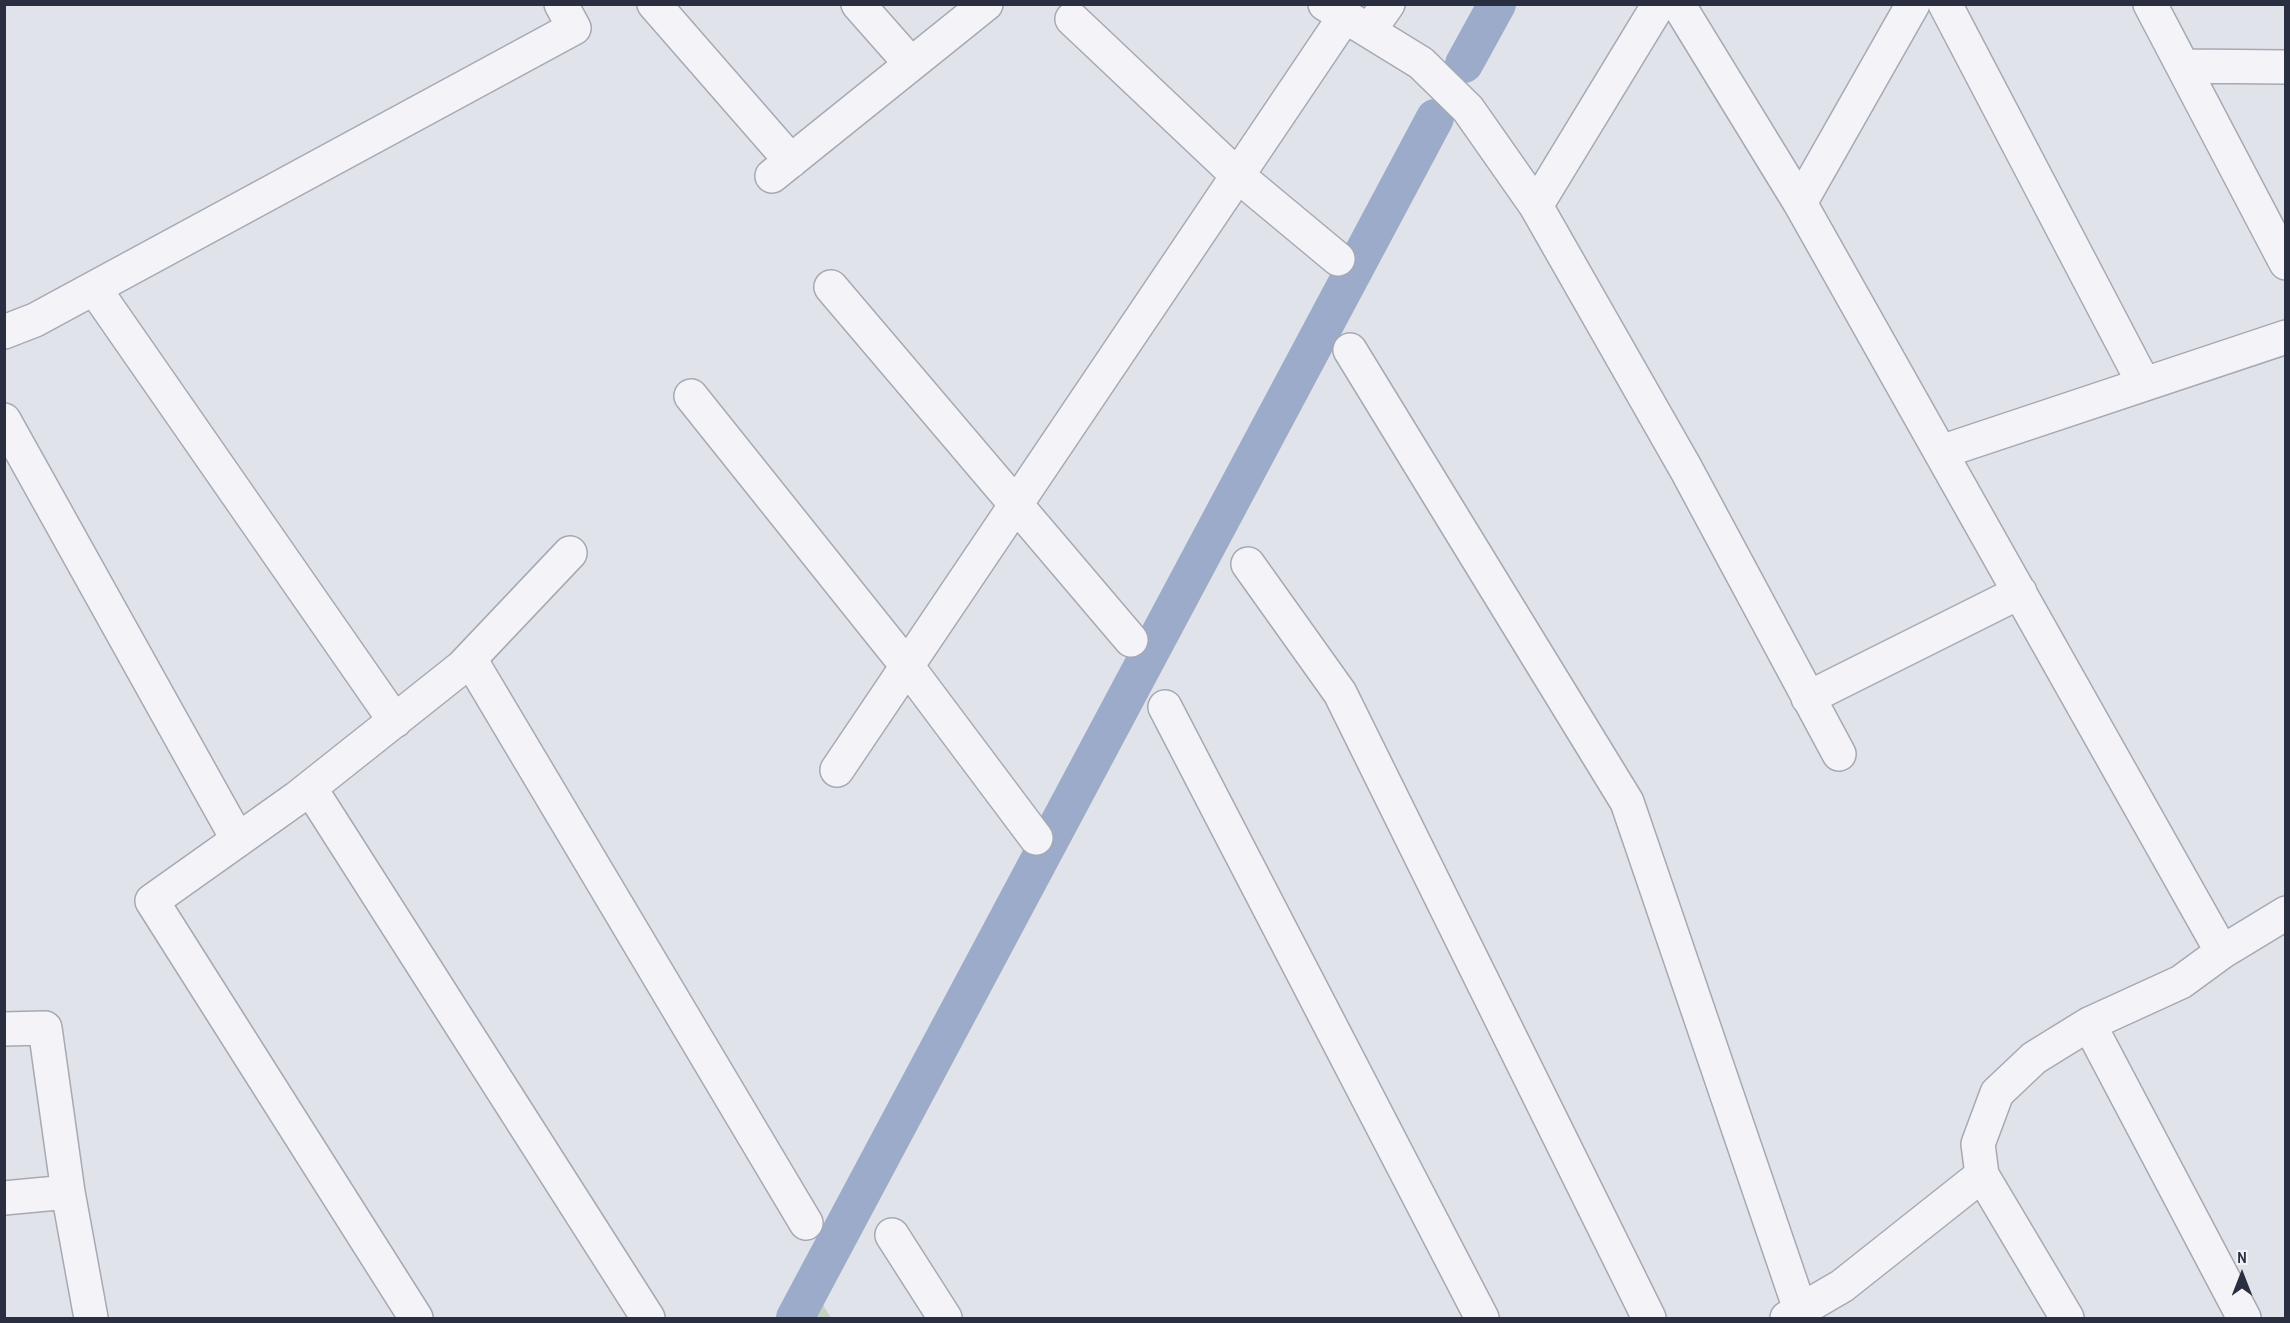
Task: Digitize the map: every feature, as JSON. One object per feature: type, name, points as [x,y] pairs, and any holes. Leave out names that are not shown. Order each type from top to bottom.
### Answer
[{"type":"street","points":[[4,332],[35,320],[574,28],[561,4]]},
{"type":"street","points":[[654,4],[782,168],[986,4]]},
{"type":"street","points":[[858,4],[911,64]]},
{"type":"street","points":[[837,770],[1346,17],[1388,4]]},
{"type":"street","points":[[1536,206],[1659,4]]},
{"type":"street","points":[[1678,4],[1800,203],[2222,952]]},
{"type":"street","points":[[1800,203],[1913,4]]},
{"type":"street","points":[[1945,4],[2144,384]]},
{"type":"street","points":[[2150,4],[2183,66],[2272,211],[2286,263]]},
{"type":"street","points":[[1346,17],[1421,63],[1468,109],[1536,206],[1686,469],[1839,754]]},
{"type":"street","points":[[1072,19],[1238,175],[1338,259]]},
{"type":"street","points":[[2183,66],[2286,67]]},
{"type":"street","points":[[831,287],[1131,640]]},
{"type":"street","points":[[94,288],[394,721]]},
{"type":"street","points":[[1941,452],[2286,337]]},
{"type":"street","points":[[1350,350],[1627,802],[1796,1316],[1842,1286],[1982,1176]]},
{"type":"street","points":[[691,396],[907,666],[1036,838]]},
{"type":"street","points":[[4,420],[237,840]]},
{"type":"street","points":[[416,1318],[152,901],[310,788],[470,659],[570,553]]},
{"type":"street","points":[[1248,564],[1340,693],[1648,1318]]},
{"type":"street","points":[[1808,698],[2020,592]]},
{"type":"street","points":[[470,659],[806,1223]]},
{"type":"street","points":[[1165,707],[1482,1318]]},
{"type":"street","points":[[310,788],[648,1318]]},
{"type":"street","points":[[2067,1318],[1982,1176],[1978,1144],[1997,1093],[2034,1058],[2089,1024],[2181,982],[2222,952],[2286,913]]},
{"type":"street","points":[[2089,1024],[2244,1318]]},
{"type":"street","points":[[4,1029],[45,1028],[68,1192],[91,1318]]},
{"type":"street","points":[[4,1198],[68,1192]]},
{"type":"street","points":[[892,1235],[945,1318]]},
{"type":"green space","points":[[812,1287],[831,1318],[795,1318]]},
{"type":"waterway","points":[[1464,64],[1497,4]]},
{"type":"waterway","points":[[795,1318],[1435,118]]}]
